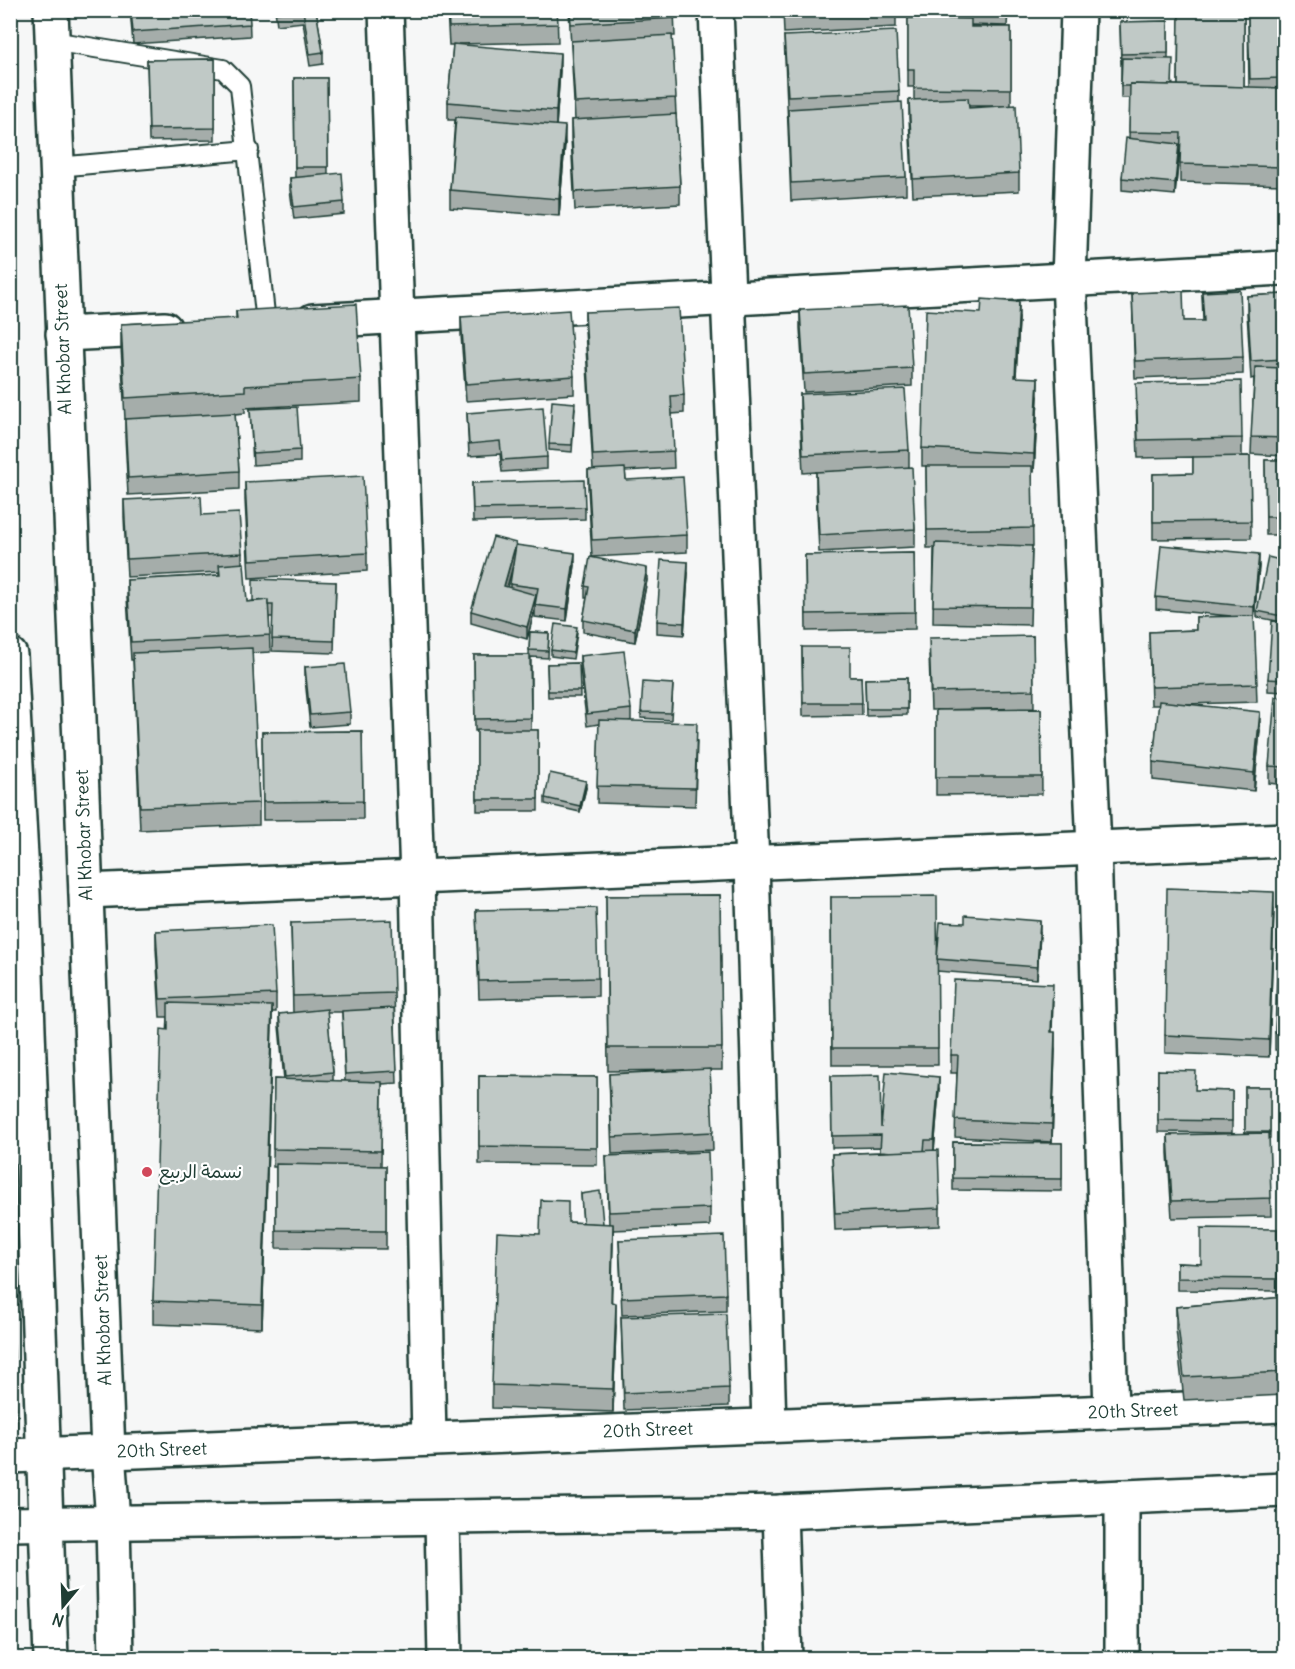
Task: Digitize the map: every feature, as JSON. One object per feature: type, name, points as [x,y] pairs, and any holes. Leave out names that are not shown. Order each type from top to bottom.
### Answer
[{"type":"street","points":[[386,10],[417,877],[429,1439]]},
{"type":"street","points":[[716,10],[752,863],[769,1425]]},
{"type":"street","points":[[1078,10],[1069,280],[1094,848],[1111,1412]]},
{"type":"street","name":"Al Khobar Street","points":[[51,26],[108,1452],[113,1521],[116,1659]]},
{"type":"street","points":[[254,324],[1284,268]]},
{"type":"street","points":[[63,334],[194,327]]},
{"type":"street","points":[[10,655],[26,1455],[44,1523],[51,1659]]},
{"type":"street","points":[[86,891],[1284,840]]},
{"type":"street","name":"20th Street","points":[[26,1455],[1284,1405]]},
{"type":"street","points":[[10,1524],[780,1512],[1284,1490]]},
{"type":"street","points":[[1122,1497],[1122,1659]]},
{"type":"street","points":[[780,1512],[785,1659]]},
{"type":"street","points":[[442,1519],[445,1659]]},
{"type":"lane","points":[[51,26],[223,69],[240,86],[249,150],[254,324]]},
{"type":"lane","points":[[57,167],[249,150]]},
{"type":"building","points":[[131,10],[249,10],[250,24],[133,32]]},
{"type":"building","points":[[277,10],[298,10],[277,13]]},
{"type":"building","points":[[303,10],[316,10],[323,52],[310,54]]},
{"type":"building","points":[[448,10],[557,10],[558,24],[449,27]]},
{"type":"building","points":[[570,10],[674,10],[675,18],[571,24]]},
{"type":"building","points":[[784,10],[880,10],[784,15]]},
{"type":"building","points":[[1179,10],[1244,10],[1244,87],[1178,85]]},
{"type":"building","points":[[1284,16],[1284,78],[1250,79],[1248,17]]},
{"type":"building","points":[[908,18],[971,19],[971,27],[1011,27],[1011,89],[914,88],[914,69],[908,69]]},
{"type":"building","points":[[1168,21],[1168,53],[1121,54],[1120,22]]},
{"type":"building","points":[[896,31],[899,91],[788,96],[784,36]]},
{"type":"building","points":[[672,35],[676,98],[575,103],[571,41]]},
{"type":"building","points":[[453,44],[560,53],[556,111],[448,102]]},
{"type":"building","points":[[1122,58],[1173,59],[1172,85],[1130,84],[1130,86],[1121,86]]},
{"type":"building","points":[[215,59],[215,128],[149,129],[147,60]]},
{"type":"building","points":[[294,78],[327,78],[328,167],[295,167]]},
{"type":"building","points":[[1130,84],[1284,88],[1284,167],[1180,164],[1181,133],[1129,132]]},
{"type":"building","points":[[968,98],[969,108],[1016,105],[1019,173],[913,179],[909,100]]},
{"type":"building","points":[[902,102],[906,177],[791,183],[788,109]]},
{"type":"building","points":[[676,114],[680,186],[575,192],[571,120]]},
{"type":"building","points":[[456,117],[565,126],[559,199],[450,190]]},
{"type":"building","points":[[1126,138],[1179,144],[1175,183],[1122,178]]},
{"type":"building","points":[[342,173],[344,202],[294,207],[290,178]]},
{"type":"building","points":[[1240,290],[1243,357],[1135,361],[1132,293],[1183,291],[1184,321],[1204,321],[1202,292]]},
{"type":"building","points":[[1284,294],[1284,359],[1251,361],[1247,296]]},
{"type":"building","points":[[982,299],[1019,302],[1015,377],[1038,378],[1034,454],[922,448],[926,310],[981,313]]},
{"type":"building","points":[[356,304],[361,379],[245,386],[245,391],[125,398],[121,324],[237,318],[236,311]]},
{"type":"building","points":[[908,305],[912,368],[804,374],[800,310]]},
{"type":"building","points":[[679,308],[684,395],[671,396],[674,451],[593,455],[585,312]]},
{"type":"building","points":[[569,310],[574,376],[466,384],[461,317]]},
{"type":"building","points":[[1255,367],[1284,368],[1284,438],[1251,437]]},
{"type":"building","points":[[1241,381],[1242,438],[1138,440],[1136,383]]},
{"type":"building","points":[[905,389],[909,450],[803,455],[800,394]]},
{"type":"building","points":[[552,401],[575,403],[572,445],[549,444]]},
{"type":"building","points":[[297,407],[300,450],[253,453],[250,409]]},
{"type":"building","points":[[543,407],[547,457],[502,460],[500,441],[469,444],[467,413]]},
{"type":"building","points":[[235,413],[239,471],[128,478],[125,419]]},
{"type":"building","points":[[1250,456],[1251,521],[1153,522],[1153,474],[1193,473],[1193,457]]},
{"type":"building","points":[[1265,460],[1284,460],[1284,517],[1266,517]]},
{"type":"building","points":[[926,466],[1032,466],[1033,528],[927,530]]},
{"type":"building","points":[[912,467],[915,529],[819,535],[816,472]]},
{"type":"building","points":[[625,468],[626,480],[683,477],[687,535],[592,540],[588,470]]},
{"type":"building","points":[[363,476],[367,553],[249,560],[245,482]]},
{"type":"building","points":[[584,480],[585,507],[473,509],[472,483]]},
{"type":"building","points":[[201,496],[202,515],[239,513],[242,553],[127,559],[124,500]]},
{"type":"building","points":[[493,537],[516,543],[504,586],[536,595],[527,627],[471,611]]},
{"type":"building","points":[[935,543],[1032,546],[1030,607],[933,606]]},
{"type":"building","points":[[516,545],[575,553],[567,609],[535,605],[538,588],[510,584]]},
{"type":"building","points":[[1161,545],[1259,554],[1254,607],[1156,597]]},
{"type":"building","points":[[914,553],[915,612],[806,614],[805,555]]},
{"type":"building","points":[[590,557],[647,568],[635,630],[583,620],[589,587],[585,586]]},
{"type":"building","points":[[1268,557],[1284,561],[1282,616],[1257,611]]},
{"type":"building","points":[[661,560],[688,562],[684,623],[657,621]]},
{"type":"building","points":[[244,563],[247,602],[268,600],[270,635],[131,642],[127,580],[220,575],[219,565]]},
{"type":"building","points":[[253,579],[336,582],[334,641],[272,639],[273,605],[268,605],[268,600],[253,601]]},
{"type":"building","points":[[1254,616],[1257,684],[1151,687],[1149,632],[1196,630],[1196,617]]},
{"type":"building","points":[[1272,621],[1284,622],[1284,680],[1268,679]]},
{"type":"building","points":[[555,624],[577,627],[573,653],[551,650]]},
{"type":"building","points":[[530,632],[549,633],[548,651],[529,650]]},
{"type":"building","points":[[1033,636],[1034,690],[931,692],[929,638]]},
{"type":"building","points":[[802,647],[850,647],[850,677],[861,677],[862,703],[803,703]]},
{"type":"building","points":[[252,648],[259,803],[140,807],[133,653]]},
{"type":"building","points":[[624,651],[631,709],[587,714],[580,656]]},
{"type":"building","points":[[474,655],[530,655],[531,718],[475,719]]},
{"type":"building","points":[[579,663],[580,691],[548,691],[547,664]]},
{"type":"building","points":[[345,664],[350,712],[310,715],[305,667]]},
{"type":"building","points":[[907,678],[907,709],[866,709],[865,679]]},
{"type":"building","points":[[643,682],[673,684],[671,713],[641,712]]},
{"type":"building","points":[[1275,697],[1284,698],[1284,767],[1269,766]]},
{"type":"building","points":[[1159,701],[1260,712],[1254,773],[1153,762]]},
{"type":"building","points":[[1041,709],[1042,777],[936,777],[936,710]]},
{"type":"building","points":[[599,720],[697,723],[695,788],[597,786]]},
{"type":"building","points":[[477,730],[538,730],[538,799],[477,799]]},
{"type":"building","points":[[362,731],[363,801],[263,802],[262,732]]},
{"type":"building","points":[[550,773],[586,781],[580,806],[545,798]]},
{"type":"building","points":[[1280,883],[1284,883],[1284,1033],[1275,1033]]},
{"type":"building","points":[[1167,888],[1274,892],[1269,1040],[1165,1035]]},
{"type":"building","points":[[720,895],[722,1048],[608,1048],[606,896]]},
{"type":"building","points":[[937,896],[938,1048],[832,1048],[831,897]]},
{"type":"building","points":[[596,908],[598,978],[479,981],[476,910]]},
{"type":"building","points":[[965,915],[1040,921],[1037,967],[937,959],[940,922],[965,923]]},
{"type":"building","points":[[392,920],[394,993],[293,996],[291,923]]},
{"type":"building","points":[[272,925],[276,994],[160,999],[156,931]]},
{"type":"building","points":[[954,980],[1053,984],[1051,1032],[1055,1032],[1052,1124],[955,1120],[958,1055],[951,1055]]},
{"type":"building","points":[[168,1003],[272,1006],[262,1305],[153,1301],[161,1029],[168,1030]]},
{"type":"building","points":[[394,1008],[397,1071],[345,1074],[342,1011]]},
{"type":"building","points":[[327,1009],[333,1072],[285,1077],[279,1014]]},
{"type":"building","points":[[710,1069],[713,1132],[612,1137],[609,1074]]},
{"type":"building","points":[[1158,1070],[1196,1071],[1195,1090],[1232,1091],[1232,1121],[1158,1120]]},
{"type":"building","points":[[886,1072],[939,1077],[934,1140],[925,1140],[924,1151],[880,1151],[881,1135],[832,1136],[831,1076],[880,1075],[881,1128]]},
{"type":"building","points":[[479,1076],[597,1077],[597,1148],[479,1146]]},
{"type":"building","points":[[274,1079],[382,1082],[381,1151],[273,1149]]},
{"type":"building","points":[[1245,1087],[1270,1087],[1270,1132],[1245,1132]]},
{"type":"building","points":[[1269,1133],[1271,1198],[1172,1201],[1168,1135]]},
{"type":"building","points":[[953,1142],[1062,1143],[1062,1179],[953,1178]]},
{"type":"building","points":[[938,1150],[940,1208],[835,1213],[832,1154]]},
{"type":"building","points":[[708,1152],[710,1208],[609,1212],[606,1156]]},
{"type":"building","points":[[276,1164],[386,1166],[386,1231],[276,1230]]},
{"type":"building","points":[[600,1191],[603,1224],[583,1223],[581,1194]]},
{"type":"building","points":[[541,1200],[568,1201],[568,1222],[613,1224],[611,1302],[616,1303],[613,1389],[492,1385],[497,1232],[540,1234]]},
{"type":"building","points":[[10,1203],[13,1246],[10,1246]]},
{"type":"building","points":[[1201,1228],[1277,1229],[1277,1279],[1177,1278],[1177,1263],[1201,1264]]},
{"type":"building","points":[[724,1236],[726,1294],[622,1298],[619,1240]]},
{"type":"building","points":[[1284,1297],[1284,1372],[1184,1377],[1176,1307]]},
{"type":"building","points":[[726,1314],[729,1388],[624,1393],[621,1317]]},
{"type":"building","points":[[10,1338],[13,1338],[17,1419],[10,1419]]},
{"type":"place","name":"نسمة الربيع","points":[[147,1172]]}]
